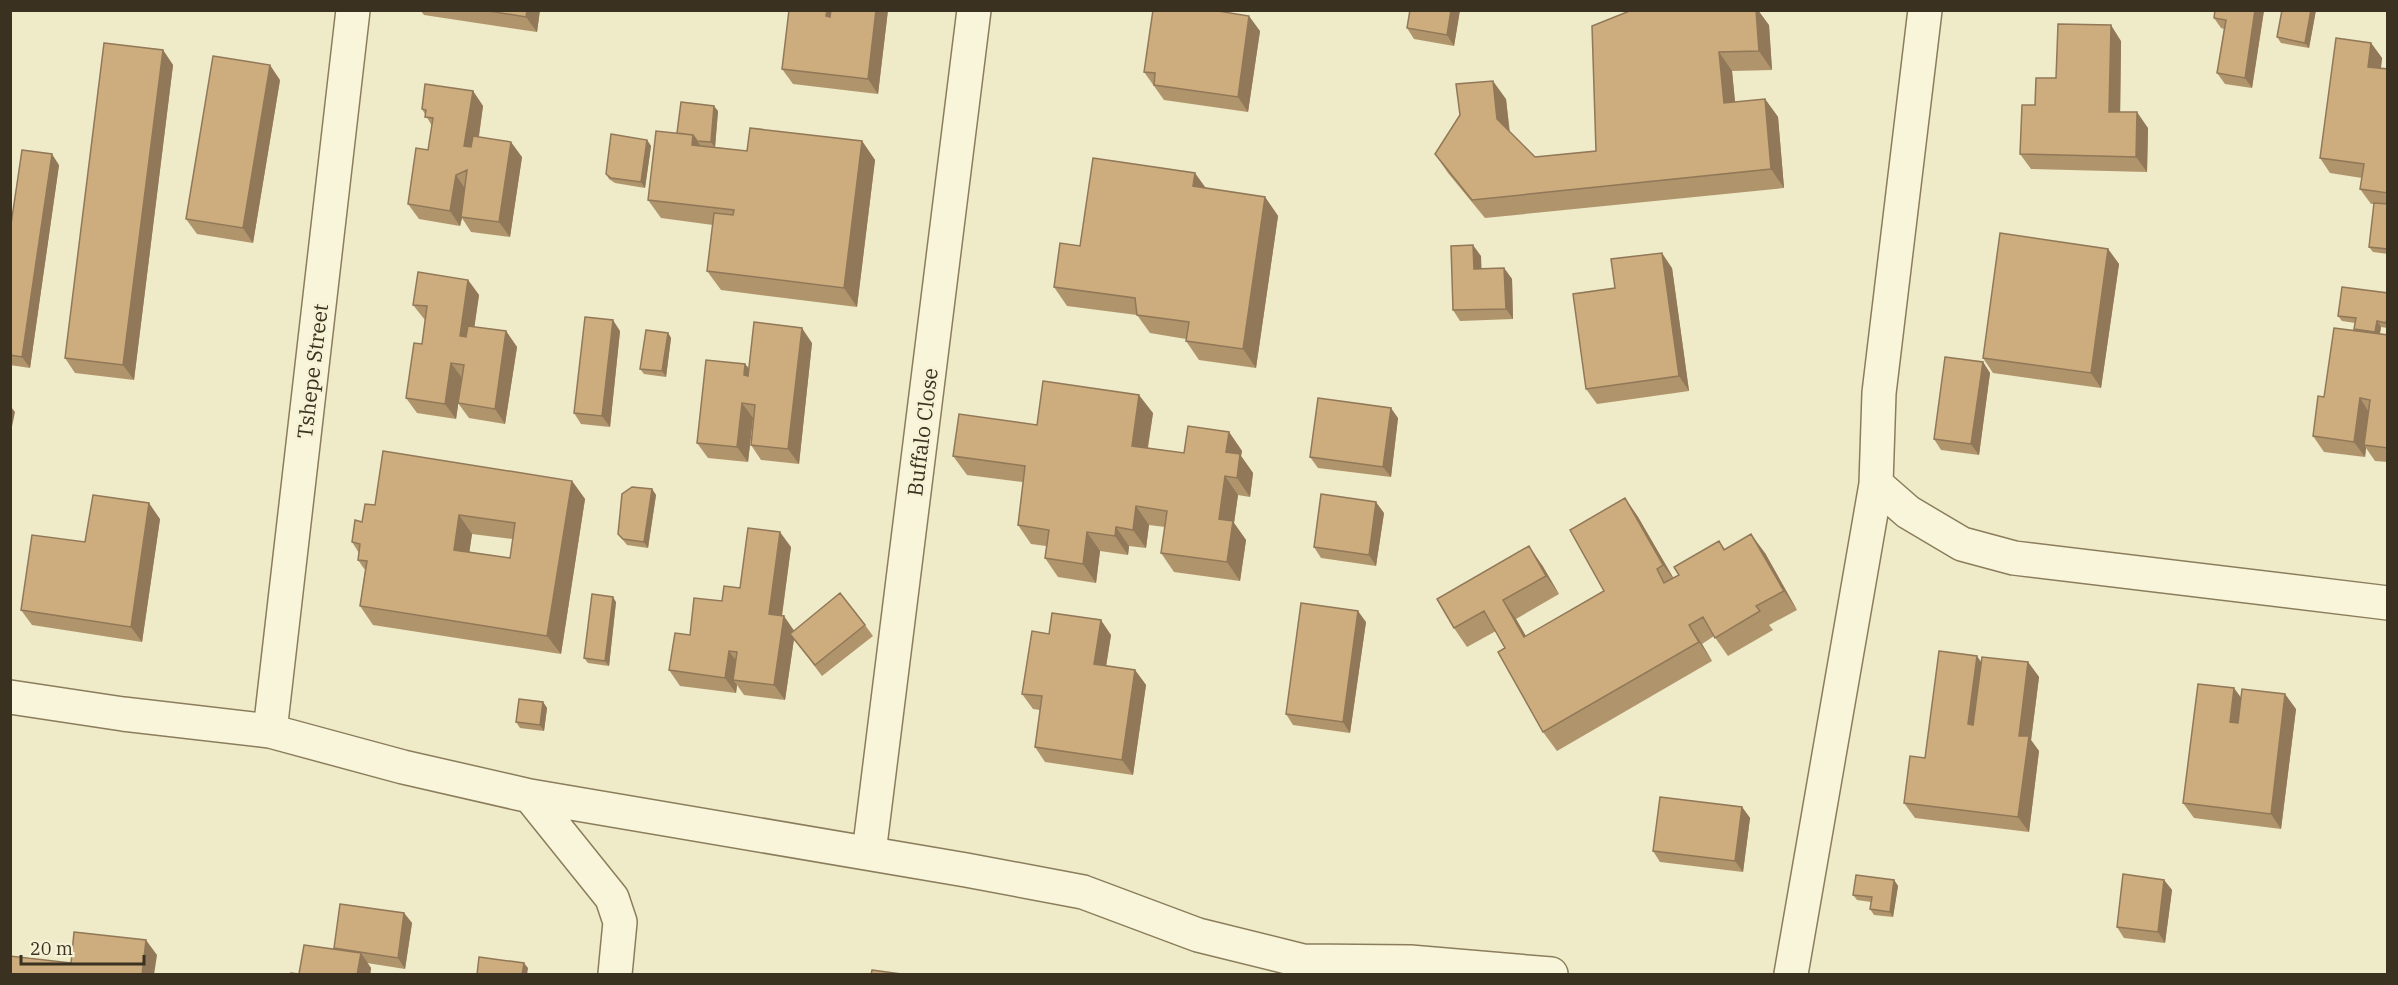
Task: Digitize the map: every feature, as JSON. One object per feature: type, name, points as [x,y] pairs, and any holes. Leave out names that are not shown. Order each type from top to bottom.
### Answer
[{"type":"street","name":"Tshepe Street","points":[[270,731],[353,10]]},
{"type":"street","name":"Buffalo Close","points":[[869,853],[975,10]]},
{"type":"street","points":[[1791,975],[1876,484],[1880,393],[1925,10]]},
{"type":"street","points":[[1876,484],[1908,512],[1962,544],[2014,558],[2388,603]]},
{"type":"street","points":[[10,697],[123,714],[270,731],[403,767],[530,796],[869,853],[1083,892],[1198,935],[1303,961],[1410,962],[1551,975]]},
{"type":"street","points":[[530,796],[612,898],[620,922],[615,975]]},
{"type":"building","points":[[483,10],[527,10],[526,17]]},
{"type":"building","points":[[789,10],[827,10],[826,16],[830,17],[831,10],[876,10],[868,79],[782,69]]},
{"type":"building","points":[[1153,10],[1212,10],[1249,16],[1238,97],[1154,85],[1155,73],[1144,72]]},
{"type":"building","points":[[1410,10],[1451,10],[1447,35],[1407,28]]},
{"type":"building","points":[[1632,10],[1756,10],[1759,51],[1719,52],[1724,103],[1765,99],[1771,169],[1472,200],[1435,154],[1460,115],[1456,84],[1493,81],[1497,119],[1535,157],[1596,151],[1592,26]]},
{"type":"building","points":[[2215,10],[2255,10],[2245,78],[2217,73],[2226,20],[2214,18]]},
{"type":"building","points":[[2282,10],[2311,10],[2305,43],[2277,37]]},
{"type":"building","points":[[2058,24],[2111,25],[2109,112],[2137,112],[2136,157],[2020,154],[2022,105],[2035,105],[2036,78],[2056,78]]},
{"type":"building","points":[[2336,38],[2371,43],[2368,67],[2388,69],[2388,193],[2360,189],[2364,164],[2320,158]]},
{"type":"building","points":[[104,43],[163,50],[123,365],[65,358]]},
{"type":"building","points":[[213,56],[270,65],[243,228],[186,219]]},
{"type":"building","points":[[425,84],[473,91],[464,146],[471,147],[473,136],[511,142],[499,222],[461,217],[467,170],[456,175],[450,211],[408,204],[416,148],[428,150],[433,118],[425,117],[426,110],[422,109]]},
{"type":"building","points":[[681,102],[714,106],[711,142],[697,141],[693,135],[677,133]]},
{"type":"building","points":[[750,128],[862,141],[844,288],[707,271],[714,213],[733,215],[734,210],[648,200],[656,131],[693,135],[692,145],[747,151]]},
{"type":"building","points":[[611,134],[647,140],[641,182],[611,178],[606,174]]},
{"type":"building","points":[[22,150],[52,154],[22,357],[10,355],[10,231]]},
{"type":"building","points":[[1093,158],[1195,173],[1193,186],[1265,197],[1243,349],[1186,341],[1189,322],[1137,315],[1135,298],[1054,287],[1060,243],[1080,246]]},
{"type":"building","points":[[2374,203],[2388,204],[2388,249],[2369,247]]},
{"type":"building","points":[[2000,233],[2108,249],[2091,373],[1983,358]]},
{"type":"building","points":[[1473,245],[1474,269],[1504,268],[1506,309],[1453,310],[1451,246]]},
{"type":"building","points":[[1662,253],[1679,376],[1586,389],[1573,294],[1615,288],[1611,259]]},
{"type":"building","points":[[418,272],[468,280],[460,336],[466,337],[468,326],[506,331],[495,409],[458,403],[464,365],[451,363],[445,404],[406,398],[414,343],[422,344],[427,306],[413,305]]},
{"type":"building","points":[[2342,287],[2388,293],[2386,323],[2377,321],[2375,332],[2354,329],[2356,318],[2338,316]]},
{"type":"building","points":[[585,317],[613,320],[602,416],[574,413]]},
{"type":"building","points":[[754,322],[802,328],[788,449],[751,445],[755,405],[742,403],[737,447],[697,443],[706,360],[745,364],[744,375],[748,376]]},
{"type":"building","points":[[2334,328],[2388,335],[2388,448],[2364,445],[2370,400],[2360,398],[2354,442],[2313,436],[2318,396],[2324,397]]},
{"type":"building","points":[[646,330],[668,333],[662,371],[640,369]]},
{"type":"building","points":[[1945,357],[1983,362],[1971,444],[1934,439]]},
{"type":"building","points":[[1043,381],[1139,395],[1132,446],[1184,453],[1188,426],[1229,432],[1226,452],[1240,454],[1237,478],[1225,476],[1219,519],[1233,521],[1227,562],[1161,553],[1167,511],[1136,506],[1133,530],[1116,527],[1115,536],[1087,532],[1083,564],[1045,558],[1049,530],[1018,525],[1025,466],[953,456],[959,414],[1037,425]]},
{"type":"building","points":[[1318,398],[1391,408],[1383,467],[1310,457]]},
{"type":"building","points":[[383,451],[572,481],[547,636],[360,606],[367,561],[358,560],[360,544],[352,542],[355,520],[362,522],[365,504],[375,505]],"holes":[[[459,515],[515,523],[510,558],[454,550]]]},
{"type":"building","points":[[632,487],[652,489],[644,542],[623,539],[618,534],[622,494]]},
{"type":"building","points":[[1321,494],[1376,502],[1369,555],[1314,547]]},
{"type":"building","points":[[93,495],[149,503],[131,627],[21,610],[32,535],[85,542]]},
{"type":"building","points":[[1625,498],[1663,565],[1657,569],[1664,583],[1679,575],[1674,567],[1719,541],[1724,550],[1751,534],[1784,591],[1756,606],[1760,611],[1715,638],[1703,617],[1689,625],[1699,642],[1543,732],[1498,652],[1505,648],[1484,611],[1454,628],[1437,599],[1529,546],[1546,576],[1503,600],[1524,637],[1604,591],[1570,530]]},
{"type":"building","points":[[748,528],[780,532],[769,614],[784,616],[774,685],[733,680],[737,652],[729,651],[725,678],[669,670],[675,633],[690,635],[694,598],[722,601],[724,586],[740,588]]},
{"type":"building","points":[[840,593],[865,625],[815,665],[790,634]]},
{"type":"building","points":[[592,594],[613,597],[605,661],[584,658]]},
{"type":"building","points":[[1301,603],[1358,611],[1343,722],[1286,714]]},
{"type":"building","points":[[1052,613],[1101,620],[1094,664],[1135,670],[1122,760],[1035,747],[1042,696],[1022,694],[1032,631],[1049,634]]},
{"type":"building","points":[[1939,651],[1977,656],[1968,724],[1973,725],[1982,657],[2028,662],[2019,736],[2029,736],[2018,817],[1904,803],[1910,756],[1925,758]]},
{"type":"building","points":[[2198,684],[2234,688],[2230,722],[2238,723],[2242,689],[2285,694],[2271,814],[2183,803]]},
{"type":"building","points":[[519,699],[543,702],[540,725],[516,722]]},
{"type":"building","points":[[1660,797],[1742,807],[1735,861],[1653,851]]},
{"type":"building","points":[[2123,874],[2164,880],[2158,932],[2117,927]]},
{"type":"building","points":[[1856,875],[1894,880],[1890,912],[1870,909],[1872,897],[1853,895]]},
{"type":"building","points":[[340,904],[404,913],[398,958],[334,948]]},
{"type":"building","points":[[74,932],[146,940],[142,975],[10,975],[10,956],[71,963]]},
{"type":"building","points":[[304,945],[361,953],[357,975],[291,975],[291,973],[299,974]]},
{"type":"building","points":[[479,957],[524,963],[522,975],[477,975]]},
{"type":"building","points":[[872,970],[909,975],[871,975]]}]
